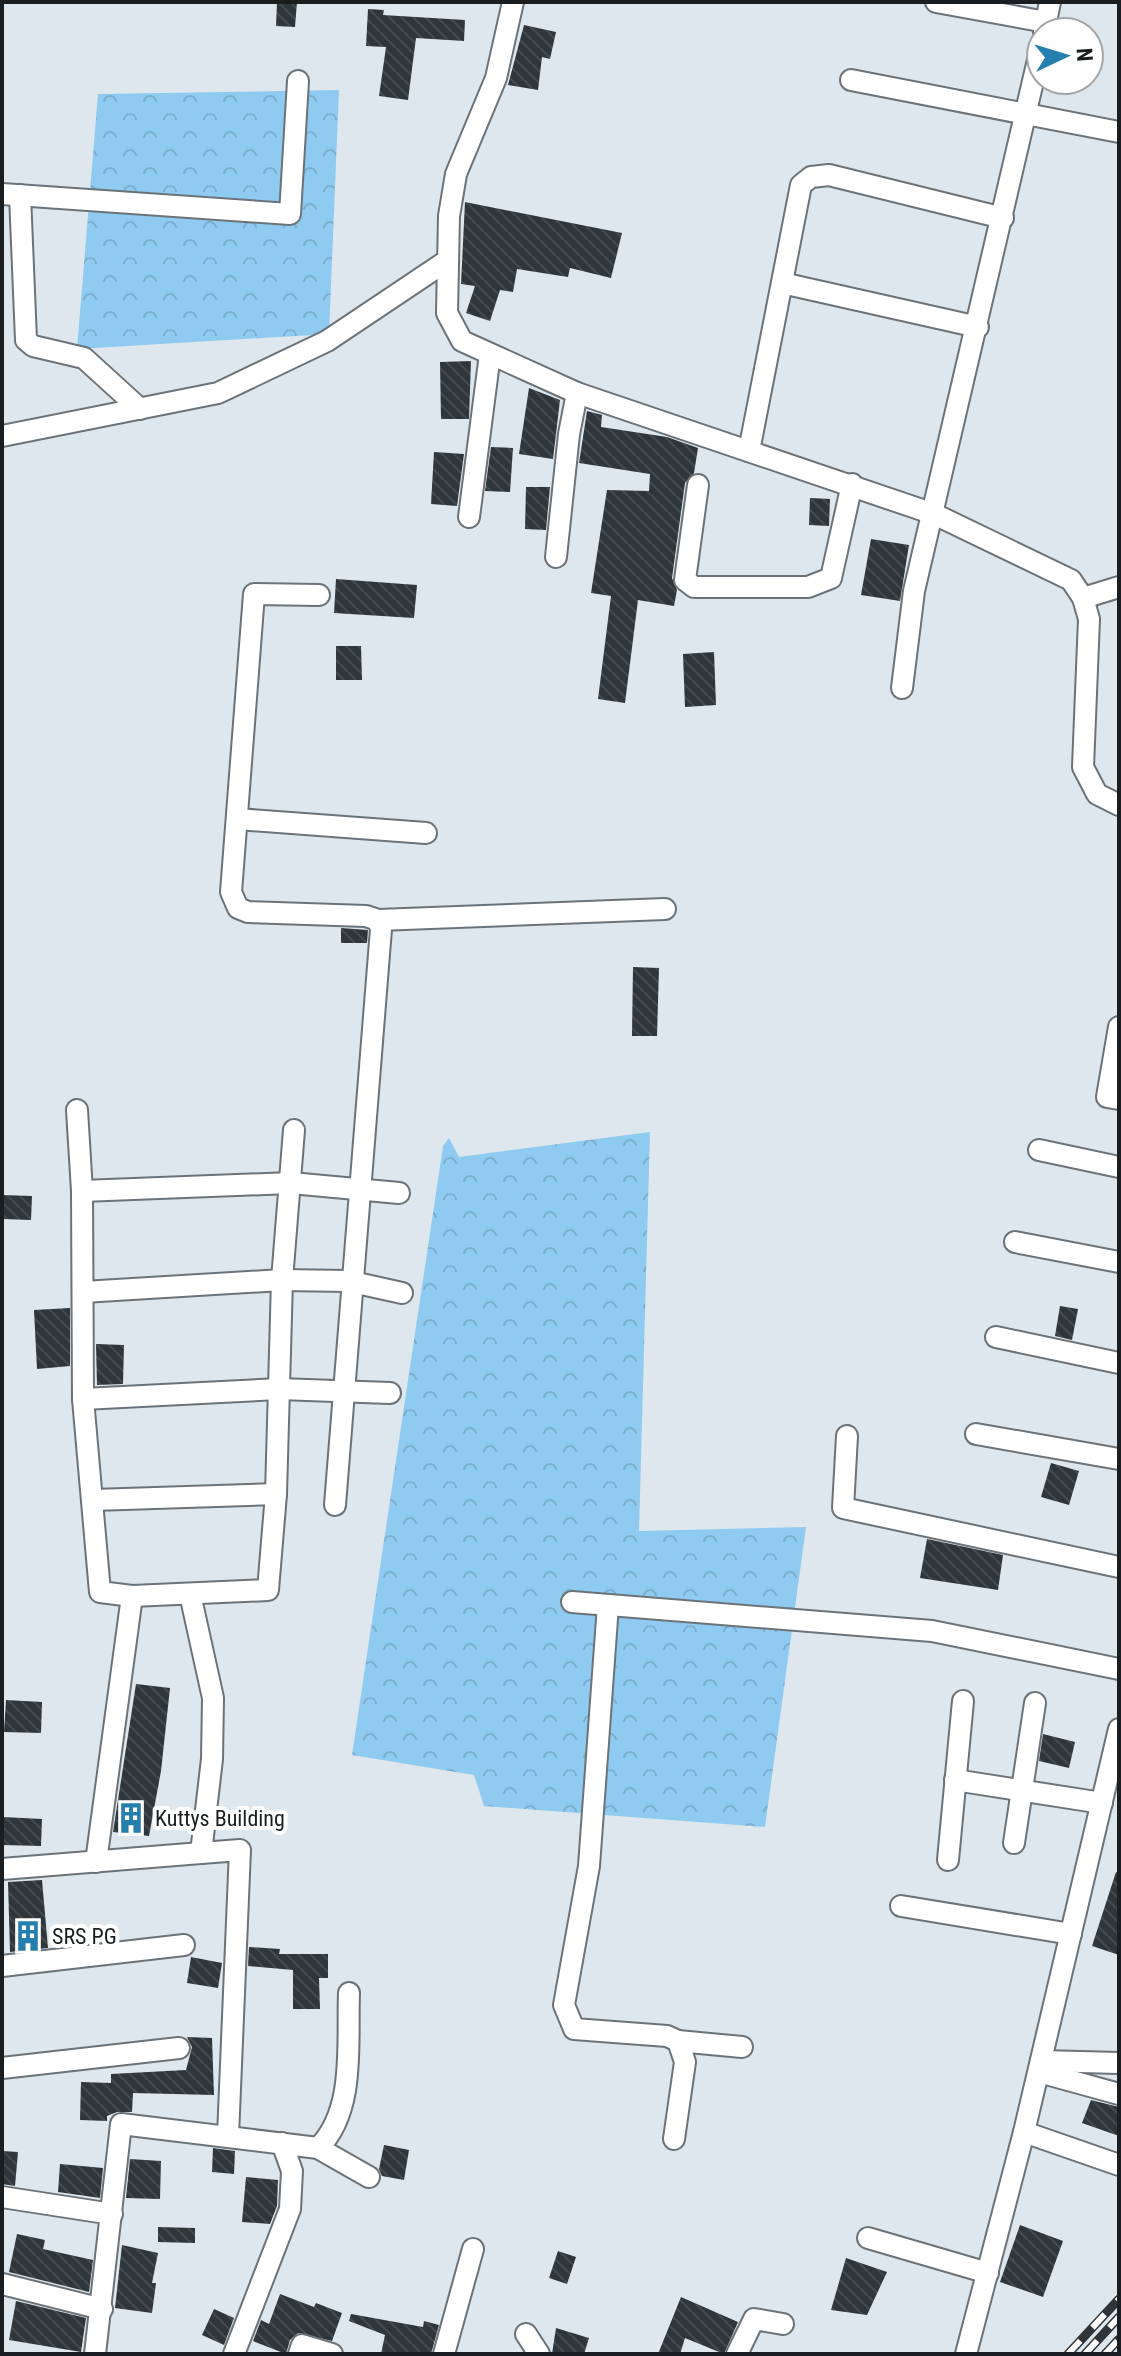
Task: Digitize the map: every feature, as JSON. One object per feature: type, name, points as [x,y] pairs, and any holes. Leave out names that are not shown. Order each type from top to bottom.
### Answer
[{"type":"street","points":[[513,2],[496,78],[456,174],[449,216],[447,313],[452,328],[462,341],[577,393],[934,514],[1071,580],[1083,598],[1089,619],[1083,767],[1097,794],[1119,805]]},
{"type":"street","points":[[936,2],[1027,16]]},
{"type":"street","points":[[851,80],[1119,132]]},
{"type":"street","points":[[140,409],[84,358],[33,346],[26,340],[11,195],[290,214],[298,81]]},
{"type":"street","points":[[902,688],[914,591],[1031,96]]},
{"type":"street","points":[[749,451],[801,185],[811,177],[829,175],[1003,218]]},
{"type":"street","points":[[2,436],[218,393],[314,348],[448,260]]},
{"type":"street","points":[[782,283],[978,327]]},
{"type":"street","points":[[469,517],[490,354]]},
{"type":"street","points":[[556,557],[569,434],[577,393]]},
{"type":"street","points":[[698,485],[685,580],[694,587],[808,587],[831,578],[852,484]]},
{"type":"street","points":[[1083,598],[1119,587]]},
{"type":"street","points":[[319,595],[254,594],[231,892],[238,908],[248,912],[366,916],[378,920],[665,909]]},
{"type":"street","points":[[237,819],[426,833]]},
{"type":"street","points":[[335,1505],[381,929],[378,920]]},
{"type":"street","points":[[1119,1027],[1107,1097],[1119,1099]]},
{"type":"street","points":[[77,1110],[82,1191],[83,1399],[100,1592],[132,1596],[268,1590],[276,1494],[282,1280],[294,1130]]},
{"type":"street","points":[[1039,1150],[1119,1167]]},
{"type":"street","points":[[82,1191],[291,1183],[399,1193]]},
{"type":"street","points":[[1015,1242],[1119,1262]]},
{"type":"street","points":[[83,1292],[282,1280],[351,1282],[402,1293]]},
{"type":"street","points":[[996,1337],[1119,1363]]},
{"type":"street","points":[[83,1399],[279,1389],[390,1393]]},
{"type":"street","points":[[976,1434],[1119,1459]]},
{"type":"street","points":[[847,1436],[843,1508],[1119,1567]]},
{"type":"street","points":[[93,1500],[276,1494]]},
{"type":"street","points":[[190,1594],[213,1698],[212,1759],[201,1853]]},
{"type":"street","points":[[96,1862],[132,1596]]},
{"type":"street","points":[[572,1602],[932,1631],[1119,1669]]},
{"type":"street","points":[[608,1605],[589,1866],[564,2005],[574,2029],[667,2036],[678,2041],[742,2047]]},
{"type":"street","points":[[948,1860],[963,1701]]},
{"type":"street","points":[[1014,1843],[1035,1703]]},
{"type":"street","points":[[966,2354],[1024,2132],[1119,1729]]},
{"type":"street","points":[[955,1780],[1102,1803]]},
{"type":"street","points":[[2,1869],[240,1850],[228,2136]]},
{"type":"street","points":[[901,1906],[1071,1934]]},
{"type":"street","points":[[2,1966],[184,1945]]},
{"type":"street","points":[[318,2148],[334,2133],[343,2101],[349,1993]]},
{"type":"street","points":[[674,2139],[685,2062],[678,2041]]},
{"type":"street","points":[[2,2068],[179,2048]]},
{"type":"street","points":[[1040,2066],[1119,2063]]},
{"type":"street","points":[[1040,2066],[1119,2094]]},
{"type":"street","points":[[95,2354],[121,2124],[318,2148],[369,2177]]},
{"type":"street","points":[[1024,2132],[1119,2165]]},
{"type":"street","points":[[234,2354],[290,2209],[292,2171],[282,2143]]},
{"type":"street","points":[[2,2197],[112,2214]]},
{"type":"street","points":[[868,2238],[988,2273]]},
{"type":"street","points":[[444,2354],[473,2249]]},
{"type":"street","points":[[2,2284],[102,2309]]},
{"type":"street","points":[[737,2354],[754,2319],[783,2324]]},
{"type":"street","points":[[526,2334],[539,2354]]},
{"type":"street","points":[[299,2354],[302,2345],[332,2354]]},
{"type":"green space","points":[[339,90],[329,334],[77,349],[98,94]]},
{"type":"green space","points":[[650,1132],[639,1531],[806,1527],[765,1827],[484,1806],[474,1775],[352,1755],[443,1146],[449,1138],[459,1157]]},
{"type":"building","points":[[277,2],[297,2],[295,27],[276,26]]},
{"type":"building","points":[[368,9],[384,10],[383,15],[465,20],[464,41],[416,38],[408,100],[379,96],[386,47],[366,46]]},
{"type":"building","points":[[524,25],[556,32],[550,59],[542,57],[538,90],[508,85]]},
{"type":"building","points":[[465,202],[622,233],[611,278],[570,268],[568,277],[517,269],[513,292],[500,290],[490,321],[466,313],[475,286],[461,284]]},
{"type":"building","points":[[471,361],[469,419],[441,419],[440,362]]},
{"type":"building","points":[[529,388],[560,400],[553,459],[519,454]]},
{"type":"building","points":[[587,411],[602,415],[601,427],[667,437],[698,448],[694,473],[685,483],[672,578],[677,590],[674,606],[638,600],[625,703],[598,699],[611,596],[591,593],[607,490],[649,491],[650,474],[579,463]]},
{"type":"building","points":[[491,447],[513,448],[510,492],[485,491]]},
{"type":"building","points":[[434,452],[464,454],[457,506],[431,504]]},
{"type":"building","points":[[526,487],[550,487],[546,530],[525,529]]},
{"type":"building","points":[[810,498],[830,499],[829,526],[809,525]]},
{"type":"building","points":[[871,539],[909,545],[900,601],[861,595]]},
{"type":"building","points":[[336,579],[417,585],[414,618],[334,613]]},
{"type":"building","points":[[336,646],[361,646],[362,680],[336,680]]},
{"type":"building","points":[[714,652],[716,705],[685,707],[683,654]]},
{"type":"building","points":[[341,928],[368,930],[367,943],[341,943]]},
{"type":"building","points":[[633,967],[659,968],[657,1036],[632,1036]]},
{"type":"building","points":[[2,1195],[32,1196],[31,1220],[2,1219]]},
{"type":"building","points":[[1060,1306],[1078,1309],[1072,1340],[1055,1336]]},
{"type":"building","points":[[70,1308],[70,1366],[37,1369],[34,1310]]},
{"type":"building","points":[[96,1344],[124,1345],[123,1384],[97,1385]]},
{"type":"building","points":[[1051,1463],[1079,1471],[1069,1505],[1041,1497]]},
{"type":"building","points":[[927,1539],[1003,1555],[998,1590],[920,1578]]},
{"type":"building","points":[[136,1684],[170,1688],[161,1771],[149,1836],[113,1832]]},
{"type":"building","points":[[6,1700],[42,1702],[41,1733],[4,1732]]},
{"type":"building","points":[[1043,1734],[1075,1742],[1069,1768],[1039,1761]]},
{"type":"building","points":[[3,1817],[42,1819],[41,1846],[2,1845]]},
{"type":"building","points":[[1116,1872],[1119,1873],[1119,1955],[1092,1946]]},
{"type":"building","points":[[42,1880],[48,1948],[10,1952],[8,1882]]},
{"type":"building","points":[[249,1947],[280,1949],[279,1954],[328,1954],[328,1978],[319,1978],[320,2009],[293,2009],[293,1970],[248,1966]]},
{"type":"building","points":[[191,1957],[222,1963],[218,1988],[187,1983]]},
{"type":"building","points":[[187,2037],[212,2038],[214,2095],[133,2093],[132,2112],[117,2112],[107,2116],[107,2121],[80,2120],[81,2082],[111,2083],[111,2074],[186,2070],[192,2047]]},
{"type":"building","points":[[1091,2100],[1119,2107],[1119,2136],[1082,2123]]},
{"type":"building","points":[[384,2145],[409,2150],[404,2180],[382,2176],[379,2169]]},
{"type":"building","points":[[213,2148],[235,2151],[234,2174],[212,2172]]},
{"type":"building","points":[[2,2151],[18,2152],[15,2186],[2,2184]]},
{"type":"building","points":[[130,2159],[161,2161],[160,2199],[126,2198]]},
{"type":"building","points":[[60,2164],[103,2168],[100,2198],[58,2192]]},
{"type":"building","points":[[246,2177],[278,2180],[277,2206],[270,2224],[242,2222]]},
{"type":"building","points":[[1020,2225],[1063,2241],[1043,2297],[1000,2282]]},
{"type":"building","points":[[158,2227],[195,2228],[195,2243],[158,2242]]},
{"type":"building","points":[[17,2234],[45,2240],[43,2249],[93,2260],[89,2292],[9,2272]]},
{"type":"building","points":[[122,2245],[158,2253],[152,2283],[156,2283],[152,2313],[115,2308]]},
{"type":"building","points":[[558,2251],[576,2257],[567,2284],[549,2278]]},
{"type":"building","points":[[846,2258],[887,2272],[867,2315],[831,2310]]},
{"type":"building","points":[[280,2294],[314,2307],[316,2303],[342,2313],[332,2341],[298,2333],[290,2340],[286,2354],[253,2341],[261,2320],[269,2324]]},
{"type":"building","points":[[681,2297],[738,2322],[724,2354],[685,2338],[680,2354],[658,2354]]},
{"type":"building","points":[[16,2301],[86,2318],[81,2352],[9,2340]]},
{"type":"building","points":[[214,2309],[234,2318],[224,2345],[202,2335]]},
{"type":"building","points":[[351,2314],[423,2327],[424,2321],[439,2325],[431,2354],[381,2354],[385,2335],[349,2321]]},
{"type":"building","points":[[556,2328],[589,2338],[584,2354],[552,2354]]},
{"type":"railway","points":[[1068,2354],[1119,2299]]},
{"type":"railway","points":[[1085,2354],[1119,2317]]},
{"type":"railway","points":[[1105,2354],[1119,2339]]},
{"type":"place","name":"Kuttys Building","points":[[131,1818]]},
{"type":"place","name":"SRS PG","points":[[28,1936]]}]
